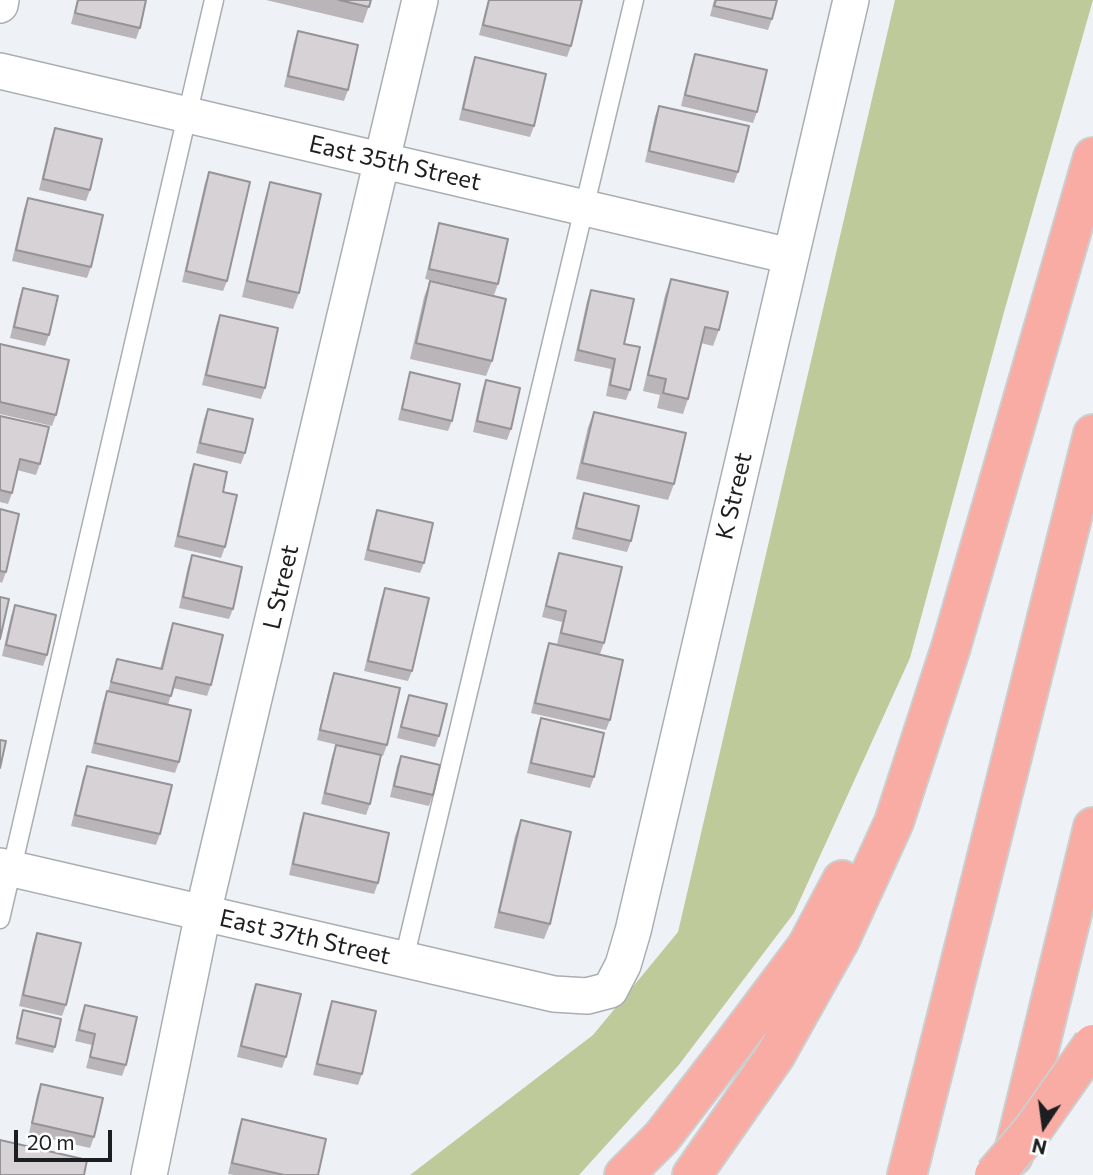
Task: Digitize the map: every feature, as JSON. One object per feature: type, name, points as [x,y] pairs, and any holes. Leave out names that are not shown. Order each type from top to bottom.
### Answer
[{"type":"highway","points":[[692,1175],[775,1056],[840,940],[894,822],[951,647],[1093,157]]},
{"type":"highway","points":[[907,1175],[1093,434]]},
{"type":"highway","points":[[624,1175],[662,1137],[807,946],[881,809],[951,647]]},
{"type":"highway","points":[[1009,1175],[1093,827]]},
{"type":"highway","points":[[995,1175],[1034,1128],[1093,1044]]},
{"type":"street","name":"L Street","points":[[149,1175],[203,913],[420,0]]},
{"type":"street","name":"K Street","points":[[610,990],[623,965],[633,931],[851,0]]},
{"type":"street","name":"East 35th Street","points":[[0,71],[790,256]]},
{"type":"street","name":"East 37th Street","points":[[6,868],[554,994],[587,996],[610,990]]},
{"type":"lane","points":[[0,919],[6,868],[214,0]]},
{"type":"lane","points":[[404,960],[634,0]]},
{"type":"green space","points":[[895,0],[1093,0],[1004,312],[910,658],[794,913],[678,1066],[579,1175],[410,1175],[593,1035],[678,932]]},
{"type":"building","points":[[78,0],[146,0],[140,28],[75,13]]},
{"type":"building","points":[[339,0],[371,0],[369,7]]},
{"type":"building","points":[[489,0],[582,0],[571,46],[483,25]]},
{"type":"building","points":[[716,0],[777,0],[772,19],[714,6]]},
{"type":"building","points":[[298,31],[358,45],[348,90],[288,76]]},
{"type":"building","points":[[695,54],[767,70],[757,112],[685,95]]},
{"type":"building","points":[[475,57],[546,74],[534,126],[463,109]]},
{"type":"building","points":[[659,106],[749,126],[738,172],[649,151]]},
{"type":"building","points":[[55,128],[102,139],[90,190],[43,179]]},
{"type":"building","points":[[209,172],[250,182],[227,281],[186,271]]},
{"type":"building","points":[[270,182],[321,194],[299,293],[247,281]]},
{"type":"building","points":[[28,198],[103,215],[91,267],[16,250]]},
{"type":"building","points":[[439,223],[508,239],[498,284],[429,269]]},
{"type":"building","points":[[671,279],[728,292],[719,330],[705,327],[688,399],[663,393],[666,379],[648,375]]},
{"type":"building","points":[[430,281],[506,299],[492,361],[416,343]]},
{"type":"building","points":[[23,288],[58,296],[49,335],[14,327]]},
{"type":"building","points":[[591,290],[634,299],[624,344],[640,347],[630,390],[610,385],[615,359],[578,350]]},
{"type":"building","points":[[220,315],[278,328],[265,388],[206,375]]},
{"type":"building","points":[[0,344],[69,360],[56,415],[0,402]]},
{"type":"building","points":[[410,372],[460,384],[452,421],[402,409]]},
{"type":"building","points":[[486,380],[520,388],[511,429],[477,421]]},
{"type":"building","points":[[208,409],[253,419],[245,453],[200,443]]},
{"type":"building","points":[[594,412],[686,433],[674,484],[582,463]]},
{"type":"building","points":[[0,416],[49,427],[40,464],[20,459],[12,493],[0,490]]},
{"type":"building","points":[[194,464],[227,472],[223,492],[237,495],[225,547],[178,536]]},
{"type":"building","points":[[584,493],[639,506],[631,541],[576,528]]},
{"type":"building","points":[[0,509],[19,514],[6,572],[0,571]]},
{"type":"building","points":[[377,510],[433,523],[424,563],[368,550]]},
{"type":"building","points":[[559,553],[622,567],[604,643],[561,633],[566,611],[546,606]]},
{"type":"building","points":[[192,555],[242,567],[233,609],[183,597]]},
{"type":"building","points":[[385,588],[429,598],[412,671],[368,661]]},
{"type":"building","points":[[0,597],[9,599],[0,639]]},
{"type":"building","points":[[15,605],[56,615],[47,655],[6,645]]},
{"type":"building","points":[[173,623],[223,635],[211,685],[176,677],[171,696],[111,682],[117,659],[162,669]]},
{"type":"building","points":[[549,643],[623,660],[610,720],[535,703]]},
{"type":"building","points":[[334,673],[400,688],[387,745],[320,730]]},
{"type":"building","points":[[107,691],[191,710],[179,762],[95,743]]},
{"type":"building","points":[[409,695],[447,704],[439,736],[401,727]]},
{"type":"building","points":[[541,718],[604,733],[594,777],[531,763]]},
{"type":"building","points":[[0,740],[6,741],[0,768]]},
{"type":"building","points":[[336,745],[381,755],[370,804],[325,793]]},
{"type":"building","points":[[401,756],[440,765],[433,795],[394,786]]},
{"type":"building","points":[[87,766],[172,785],[160,834],[75,815]]},
{"type":"building","points":[[304,813],[389,833],[378,883],[293,864]]},
{"type":"building","points":[[521,820],[571,832],[550,924],[499,912]]},
{"type":"building","points":[[37,933],[81,943],[66,1005],[23,995]]},
{"type":"building","points":[[256,984],[301,994],[286,1057],[241,1046]]},
{"type":"building","points":[[332,1001],[376,1011],[362,1074],[317,1064]]},
{"type":"building","points":[[85,1005],[137,1017],[126,1065],[90,1057],[95,1034],[79,1030]]},
{"type":"building","points":[[23,1010],[61,1019],[55,1047],[17,1038]]},
{"type":"building","points":[[41,1084],[103,1098],[94,1137],[32,1123]]},
{"type":"building","points":[[242,1119],[326,1139],[318,1175],[284,1175],[232,1163]]},
{"type":"building","points":[[0,1140],[87,1160],[84,1175],[0,1175]]}]
